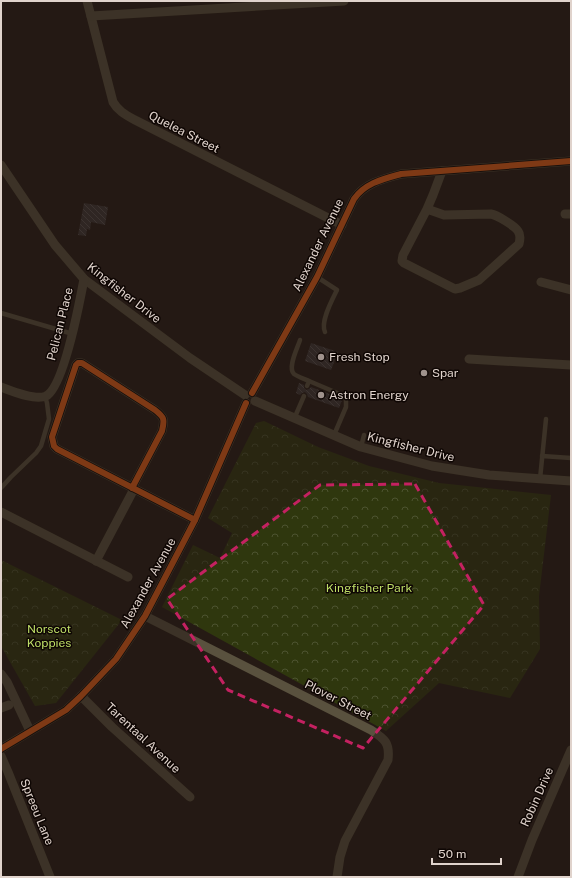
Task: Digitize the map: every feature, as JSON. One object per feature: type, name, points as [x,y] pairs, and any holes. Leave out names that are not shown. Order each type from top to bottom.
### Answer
[{"type":"street","name":"Quelea Street","points":[[87,1],[113,102],[120,112],[342,224]]},
{"type":"street","points":[[91,16],[344,1]]},
{"type":"street","name":"Alexander Avenue","points":[[1,749],[66,710],[116,659],[145,616],[195,520],[249,398],[316,277],[358,192],[380,180],[401,174],[571,161]]},
{"type":"street","name":"Kingfisher Drive","points":[[2,167],[55,245],[84,279],[190,358],[249,398],[294,419],[361,447],[432,466],[489,475],[571,481]]},
{"type":"street","points":[[427,209],[444,215],[491,214],[498,216],[518,231],[520,235],[519,244],[479,280],[455,289],[404,263],[402,261],[403,255],[427,209],[442,171]]},
{"type":"street","name":"Pelican Place","points":[[45,396],[50,393],[57,382],[73,334],[84,279]]},
{"type":"street","points":[[541,282],[571,290]]},
{"type":"street","points":[[469,359],[571,365]]},
{"type":"street","points":[[96,561],[133,488],[162,431],[164,423],[163,416],[155,410],[82,363],[78,363],[76,365],[52,437],[54,446],[57,449],[133,488],[195,520]]},
{"type":"street","points":[[1,387],[35,397],[45,396]]},
{"type":"street","points":[[1,512],[128,577]]},
{"type":"street","name":"Plover Street","points":[[145,616],[371,730],[381,737],[388,746],[388,760],[345,841],[340,857],[337,877]]},
{"type":"street","points":[[1,674],[7,682],[30,731]]},
{"type":"street","name":"Tarentaal Avenue","points":[[81,696],[190,797]]},
{"type":"street","name":"Robin Drive","points":[[518,877],[532,840],[571,750]]},
{"type":"street","name":"Spreeu Lane","points":[[1,756],[50,877]]},
{"type":"lane","points":[[316,277],[337,290],[324,321],[323,327],[325,332]]},
{"type":"lane","points":[[1,313],[73,334]]},
{"type":"lane","points":[[300,340],[292,364],[294,374],[342,395],[346,399],[346,407],[334,436]]},
{"type":"lane","points":[[307,386],[309,381]]},
{"type":"lane","points":[[1,488],[36,453],[41,446],[49,419],[45,396]]},
{"type":"lane","points":[[294,419],[304,396]]},
{"type":"lane","points":[[540,479],[546,419]]},
{"type":"lane","points":[[361,447],[364,435]]},
{"type":"lane","points":[[542,456],[571,458]]},
{"type":"highlighted area","points":[[415,484],[484,605],[363,748],[228,690],[167,599],[320,485]]},
{"type":"green space","name":"Kingfisher Park","points":[[264,421],[318,447],[369,466],[439,483],[551,495],[539,596],[540,649],[510,698],[439,683],[386,731],[162,607],[193,545],[220,558],[232,533],[208,518],[256,423]]},
{"type":"green space","name":"Norscot Koppies","points":[[1,560],[122,620],[56,703],[35,706],[1,646]]},
{"type":"building","points":[[84,203],[108,207],[105,225],[91,222],[90,230],[87,229],[86,236],[78,235]]},
{"type":"building","name":"Fresh Stop","points":[[311,343],[338,352],[331,370],[305,361]]},
{"type":"building","points":[[299,383],[304,385],[306,390],[311,387],[340,398],[342,400],[339,408],[308,397],[305,392],[300,395],[296,393]]},
{"type":"cycle path","points":[[252,393],[317,277],[354,199],[363,189],[375,182],[401,174],[571,161]]},
{"type":"cycle path","points":[[132,488],[162,431],[163,419],[155,410],[82,363],[78,363],[76,365],[52,437],[54,446],[57,449],[195,520]]},
{"type":"cycle path","points":[[1,749],[66,710],[116,659],[145,616],[195,520],[246,403]]},
{"type":"place","name":"Fresh Stop","points":[[321,357]]},
{"type":"place","name":"Spar","points":[[424,373]]},
{"type":"place","name":"Astron Energy","points":[[321,395]]}]
